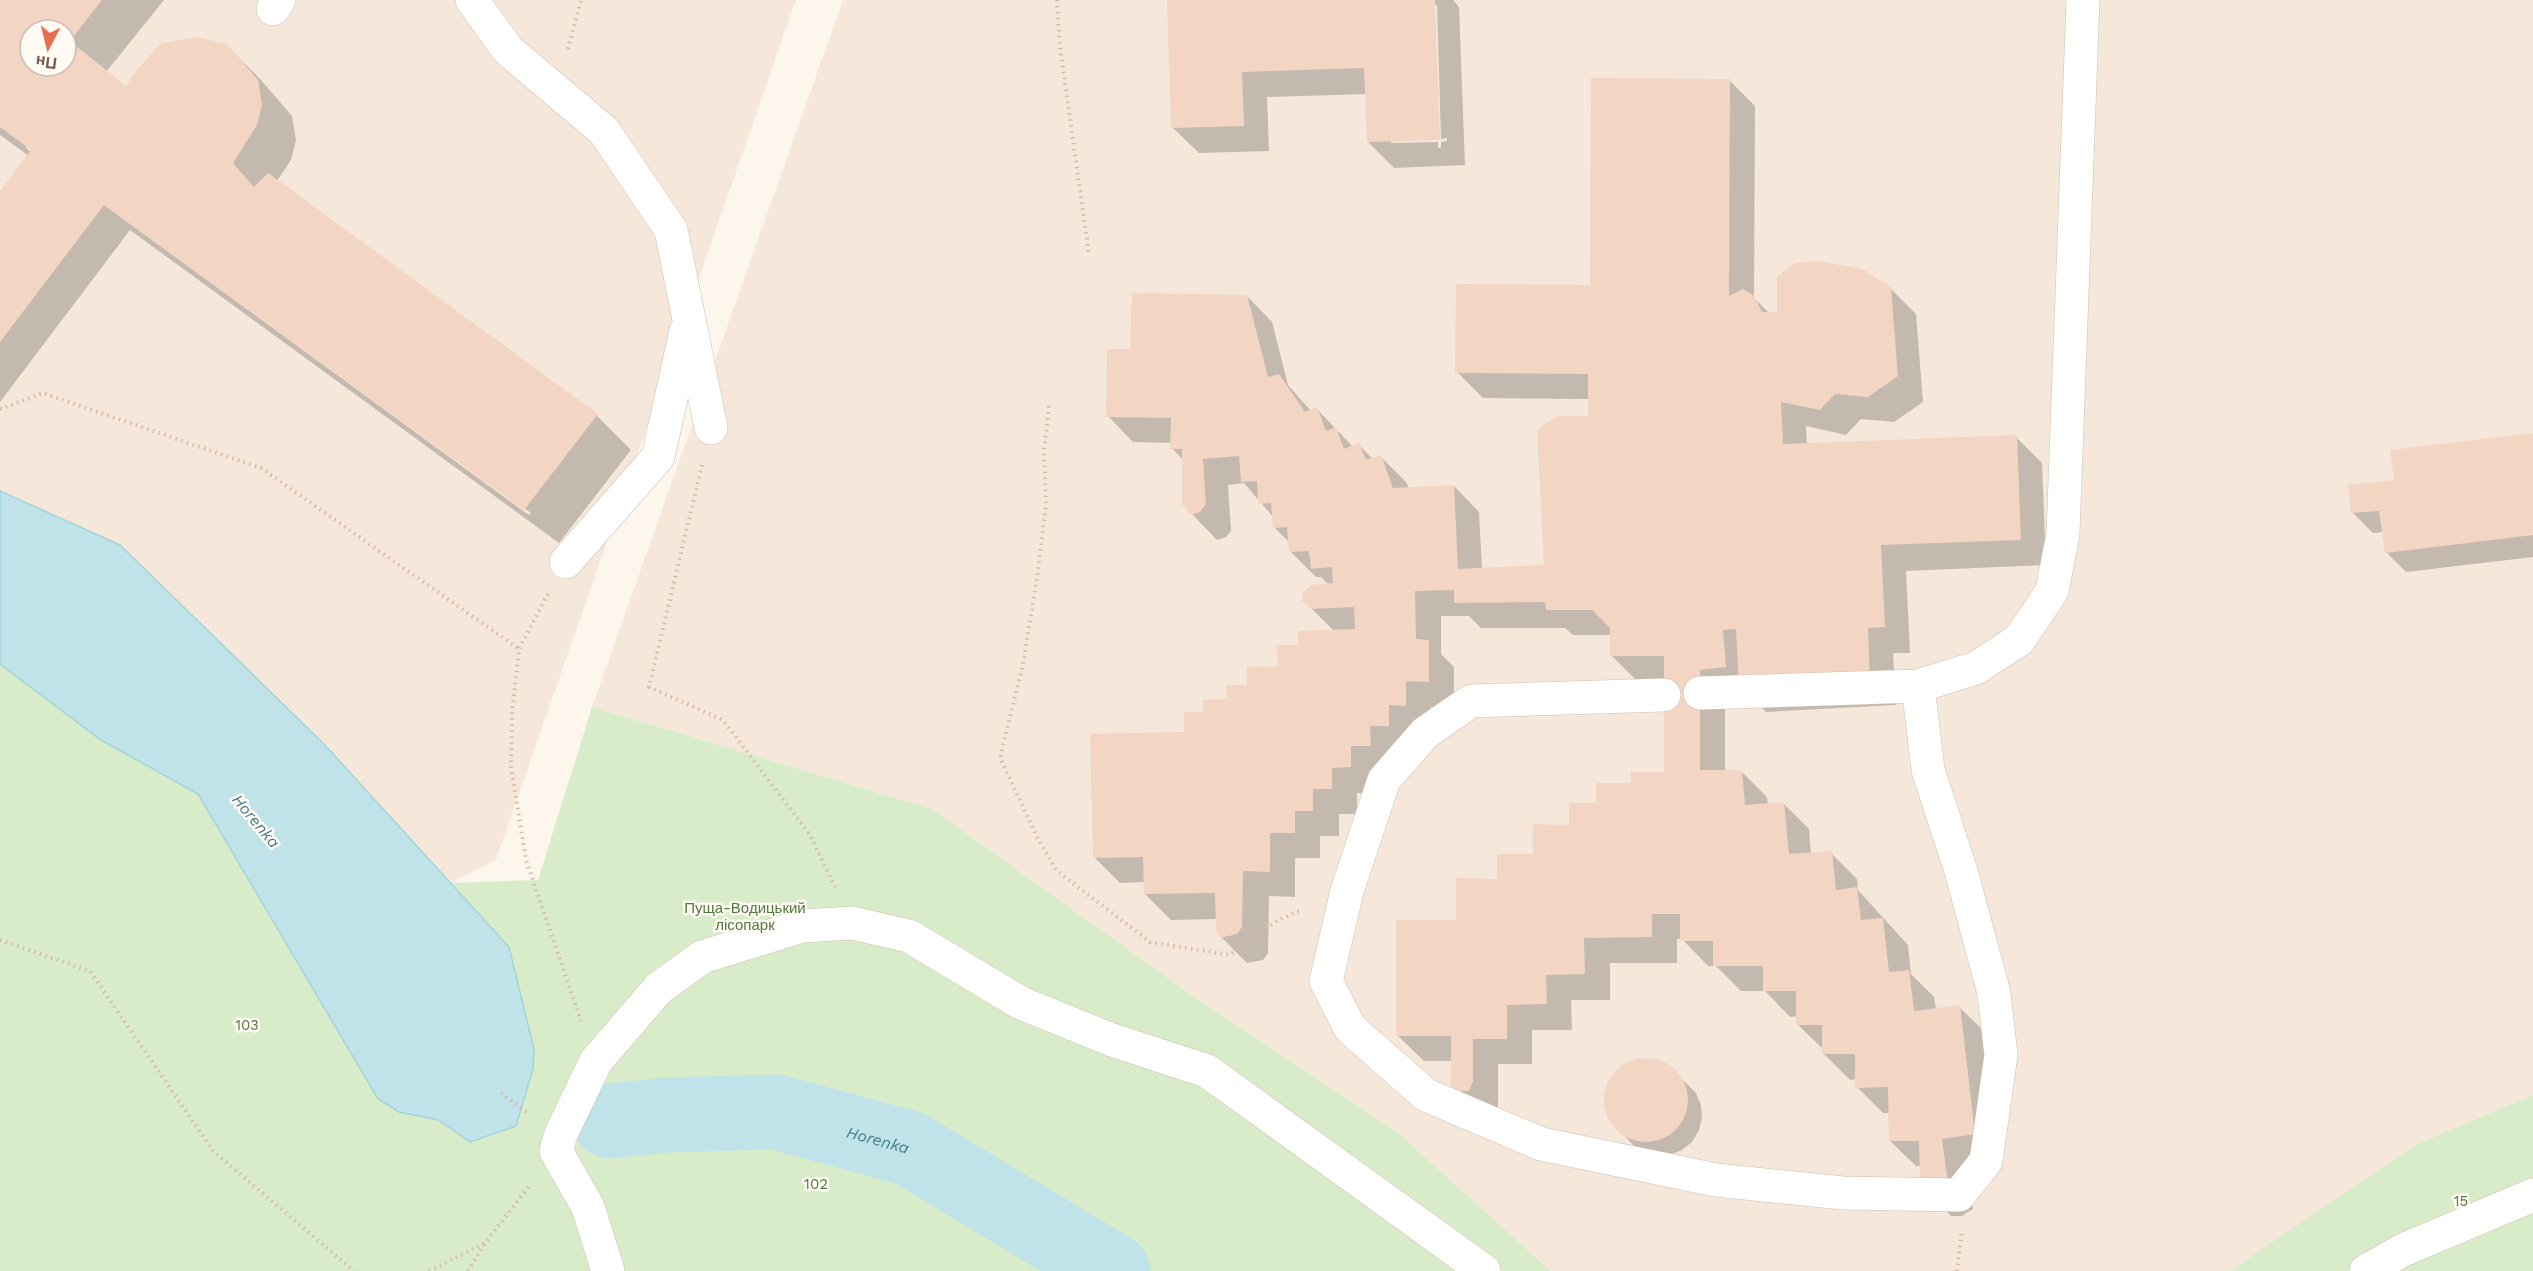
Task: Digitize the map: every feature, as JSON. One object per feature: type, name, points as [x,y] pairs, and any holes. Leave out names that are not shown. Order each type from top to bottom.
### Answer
[{"type":"lane","points":[[472,0],[508,50],[604,131],[671,230],[711,428]]},
{"type":"lane","points":[[1700,693],[1918,686],[1976,668],[2019,640],[2052,591],[2063,534],[2084,0]]},
{"type":"lane","points":[[566,562],[657,456],[689,320]]},
{"type":"lane","points":[[1664,695],[1471,701],[1425,733],[1384,780],[1347,891],[1326,981],[1350,1028],[1426,1095],[1540,1144],[1716,1180],[1843,1193],[1959,1195],[1986,1161],[2001,1055],[1994,993],[1961,871],[1928,770],[1918,686]]},
{"type":"lane","points":[[608,1271],[588,1207],[556,1151],[561,1134],[596,1061],[659,988],[702,957],[802,926],[852,923],[909,936],[1021,1003],[1112,1040],[1207,1071],[1484,1271]]},
{"type":"lane","points":[[2366,1271],[2403,1250],[2533,1195]]},
{"type":"path","points":[[556,90],[581,0]]},
{"type":"path","points":[[1057,0],[1060,47],[1089,254]]},
{"type":"path","points":[[0,409],[43,393],[261,468],[519,649]]},
{"type":"path","points":[[1049,406],[1044,450],[1046,504],[1037,578],[1023,664],[999,758],[1058,871],[1150,942],[1230,955],[1278,920],[1347,891]]},
{"type":"path","points":[[711,428],[649,687],[723,720],[810,835],[852,923]]},
{"type":"path","points":[[566,562],[519,649],[512,712],[511,766],[526,860],[562,971],[596,1061]]},
{"type":"path","points":[[0,940],[90,970],[213,1151],[354,1271]]},
{"type":"path","points":[[501,1093],[527,1113]]},
{"type":"path","points":[[468,1271],[485,1243],[556,1151]]},
{"type":"path","points":[[429,1271],[485,1243]]},
{"type":"shaded area","points":[[0,0],[796,0],[496,860],[451,883],[324,744],[120,545],[0,491]]},
{"type":"shaded area","points":[[843,0],[2533,0],[2533,1095],[2417,1144],[2232,1271],[1551,1271],[1397,1132],[1186,991],[932,809],[592,707]]},
{"type":"green space","points":[[0,491],[120,545],[324,744],[451,883],[538,880],[592,707],[932,809],[1186,991],[1397,1132],[1551,1271],[0,1271]]},
{"type":"green space","name":"15","points":[[2533,1095],[2533,1271],[2232,1271],[2417,1144]]},
{"type":"water","points":[[0,491],[120,545],[324,744],[509,947],[534,1049],[533,1069],[516,1126],[470,1142],[438,1120],[399,1112],[378,1099],[198,794],[101,740],[0,664]]},
{"type":"building","points":[[0,0],[102,0],[78,31],[78,18],[18,18],[18,78],[78,78],[78,47],[126,86],[160,44],[196,37],[227,44],[258,80],[262,105],[257,125],[233,163],[254,187],[268,173],[598,414],[524,510],[104,205],[0,342],[0,191],[31,150],[0,127]]},
{"type":"building","points":[[1167,0],[1435,0],[1440,140],[1367,142],[1364,68],[1242,72],[1244,126],[1171,128]]},
{"type":"building","points":[[1591,78],[1730,79],[1729,296],[1743,289],[1754,296],[1762,312],[1777,312],[1777,277],[1795,263],[1818,261],[1862,269],[1891,287],[1898,376],[1868,397],[1835,394],[1820,410],[1781,402],[1783,444],[2017,435],[2021,540],[1881,545],[1885,627],[1868,628],[1870,680],[1739,687],[1736,629],[1723,630],[1726,667],[1700,670],[1700,770],[1742,770],[1745,805],[1784,802],[1789,854],[1832,851],[1836,890],[1857,887],[1861,920],[1883,918],[1889,972],[1909,970],[1914,1011],[1960,1005],[1975,1134],[1942,1139],[1948,1183],[1920,1179],[1919,1141],[1889,1141],[1888,1087],[1855,1088],[1855,1054],[1822,1054],[1822,1025],[1796,1025],[1796,991],[1763,991],[1763,966],[1713,966],[1713,941],[1680,941],[1680,914],[1652,914],[1652,937],[1584,938],[1585,974],[1546,975],[1547,1004],[1507,1005],[1507,1039],[1473,1039],[1473,1081],[1469,1091],[1451,1091],[1451,1036],[1396,1036],[1396,920],[1456,920],[1456,878],[1497,879],[1497,854],[1533,854],[1533,824],[1569,825],[1569,803],[1596,803],[1596,783],[1631,783],[1631,772],[1664,772],[1664,656],[1610,656],[1610,628],[1592,610],[1546,610],[1545,602],[1454,603],[1454,590],[1415,591],[1416,639],[1429,640],[1429,682],[1406,681],[1406,706],[1389,705],[1389,726],[1370,726],[1371,746],[1351,746],[1351,767],[1332,768],[1332,789],[1313,789],[1313,811],[1295,811],[1295,833],[1270,833],[1270,872],[1243,871],[1242,927],[1237,934],[1220,938],[1216,930],[1215,893],[1144,894],[1143,857],[1093,858],[1090,734],[1184,732],[1184,712],[1203,712],[1203,700],[1227,699],[1226,685],[1247,685],[1247,667],[1278,666],[1276,645],[1298,645],[1298,631],[1355,629],[1354,607],[1311,609],[1302,601],[1303,592],[1311,585],[1333,583],[1332,567],[1311,569],[1309,551],[1289,552],[1287,527],[1273,528],[1271,503],[1258,504],[1257,481],[1241,482],[1239,456],[1203,459],[1206,504],[1200,512],[1190,515],[1182,504],[1182,449],[1170,449],[1171,418],[1106,417],[1107,349],[1130,349],[1132,293],[1247,295],[1268,377],[1279,374],[1305,412],[1317,407],[1326,431],[1336,427],[1344,449],[1359,443],[1366,460],[1381,455],[1393,488],[1454,485],[1458,569],[1544,565],[1537,430],[1557,416],[1588,416],[1588,374],[1455,373],[1456,284],[1590,285]]},
{"type":"building","points":[[2533,433],[2533,535],[2385,553],[2379,511],[2351,513],[2348,485],[2394,480],[2390,450]]},
{"type":"building","points":[[1638,1058],[1654,1058],[1670,1065],[1681,1076],[1688,1092],[1685,1116],[1676,1130],[1654,1142],[1638,1142],[1622,1135],[1611,1124],[1604,1108],[1604,1092],[1611,1076],[1622,1065]]},
{"type":"waterway","name":"Horenka","points":[[610,1121],[667,1115],[776,1112],[909,1148],[1113,1271]]},
{"type":"park label","name":"Пуща-Водицький лісопарк","points":[[745,916]]},
{"type":"park label","name":"103","points":[[247,1025]]},
{"type":"park label","name":"102","points":[[816,1184]]}]
